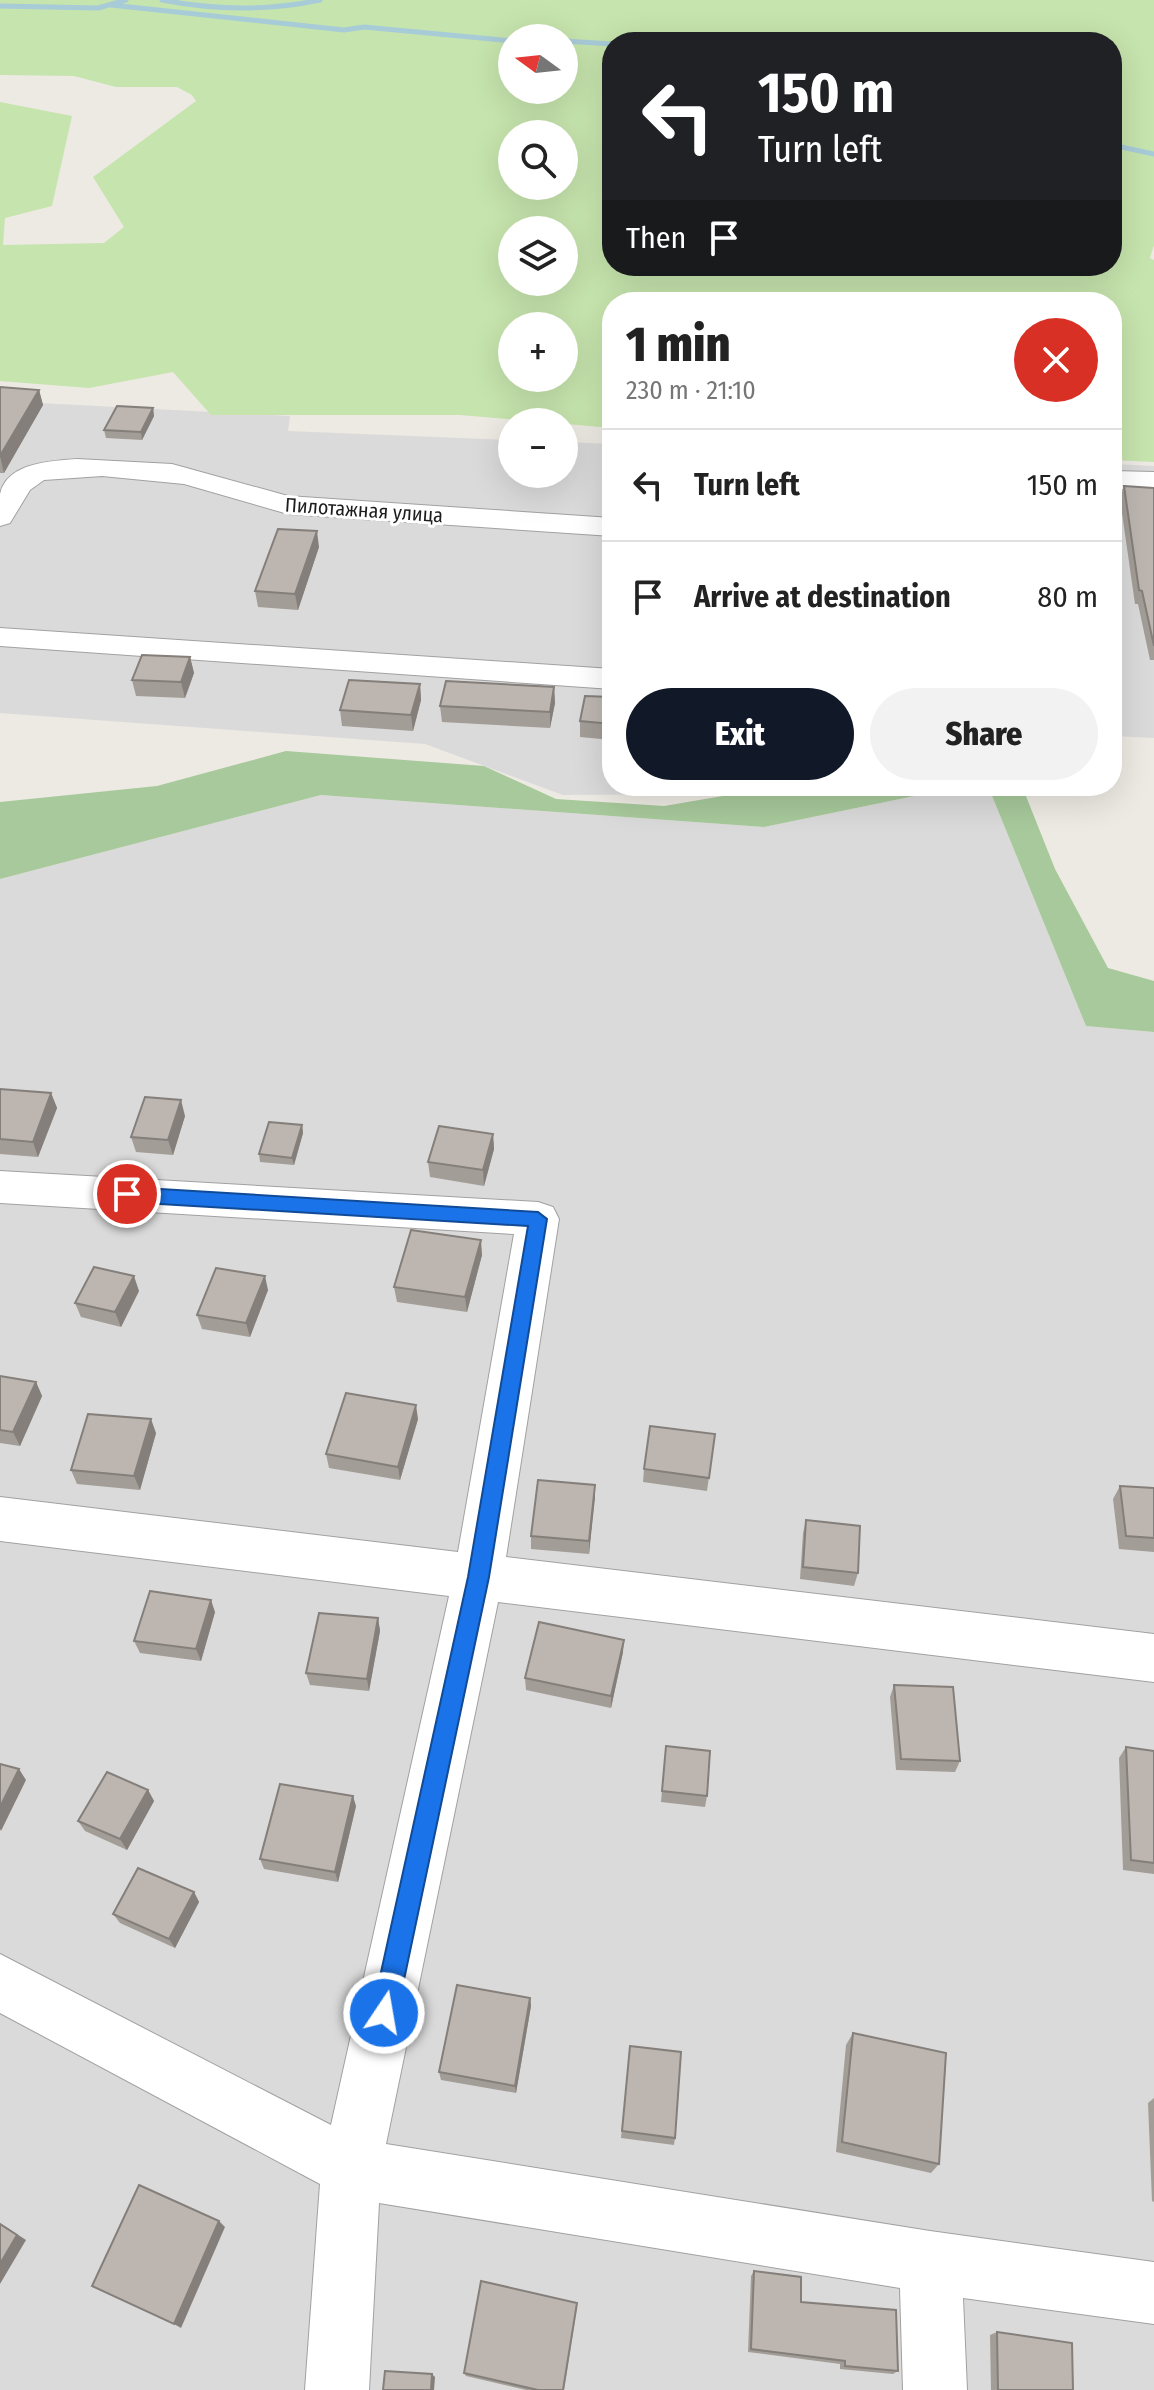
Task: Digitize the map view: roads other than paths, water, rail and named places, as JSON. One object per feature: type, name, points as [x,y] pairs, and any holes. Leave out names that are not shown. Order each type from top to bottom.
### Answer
[{"type":"street","name":"Пилотажная улица","points":[[0,517],[24,479],[55,468],[85,467],[185,475],[270,503],[602,526]]},
{"type":"street","points":[[1122,480],[1154,481]]},
{"type":"street","points":[[0,637],[602,678]]},
{"type":"street","points":[[0,1187],[538,1219],[478,1577],[351,2168],[337,2390]]},
{"type":"street","points":[[0,1519],[1154,1658]]},
{"type":"street","points":[[0,1982],[351,2168],[930,2262],[1154,2293]]},
{"type":"street","points":[[930,2262],[935,2390]]},
{"type":"waterway","points":[[0,6],[98,8],[126,0]]},
{"type":"waterway","points":[[162,0],[241,8],[320,0]]},
{"type":"waterway","points":[[111,5],[344,30],[364,27],[498,40]]},
{"type":"waterway","points":[[578,42],[602,43]]},
{"type":"waterway","points":[[1122,147],[1154,154]]}]
